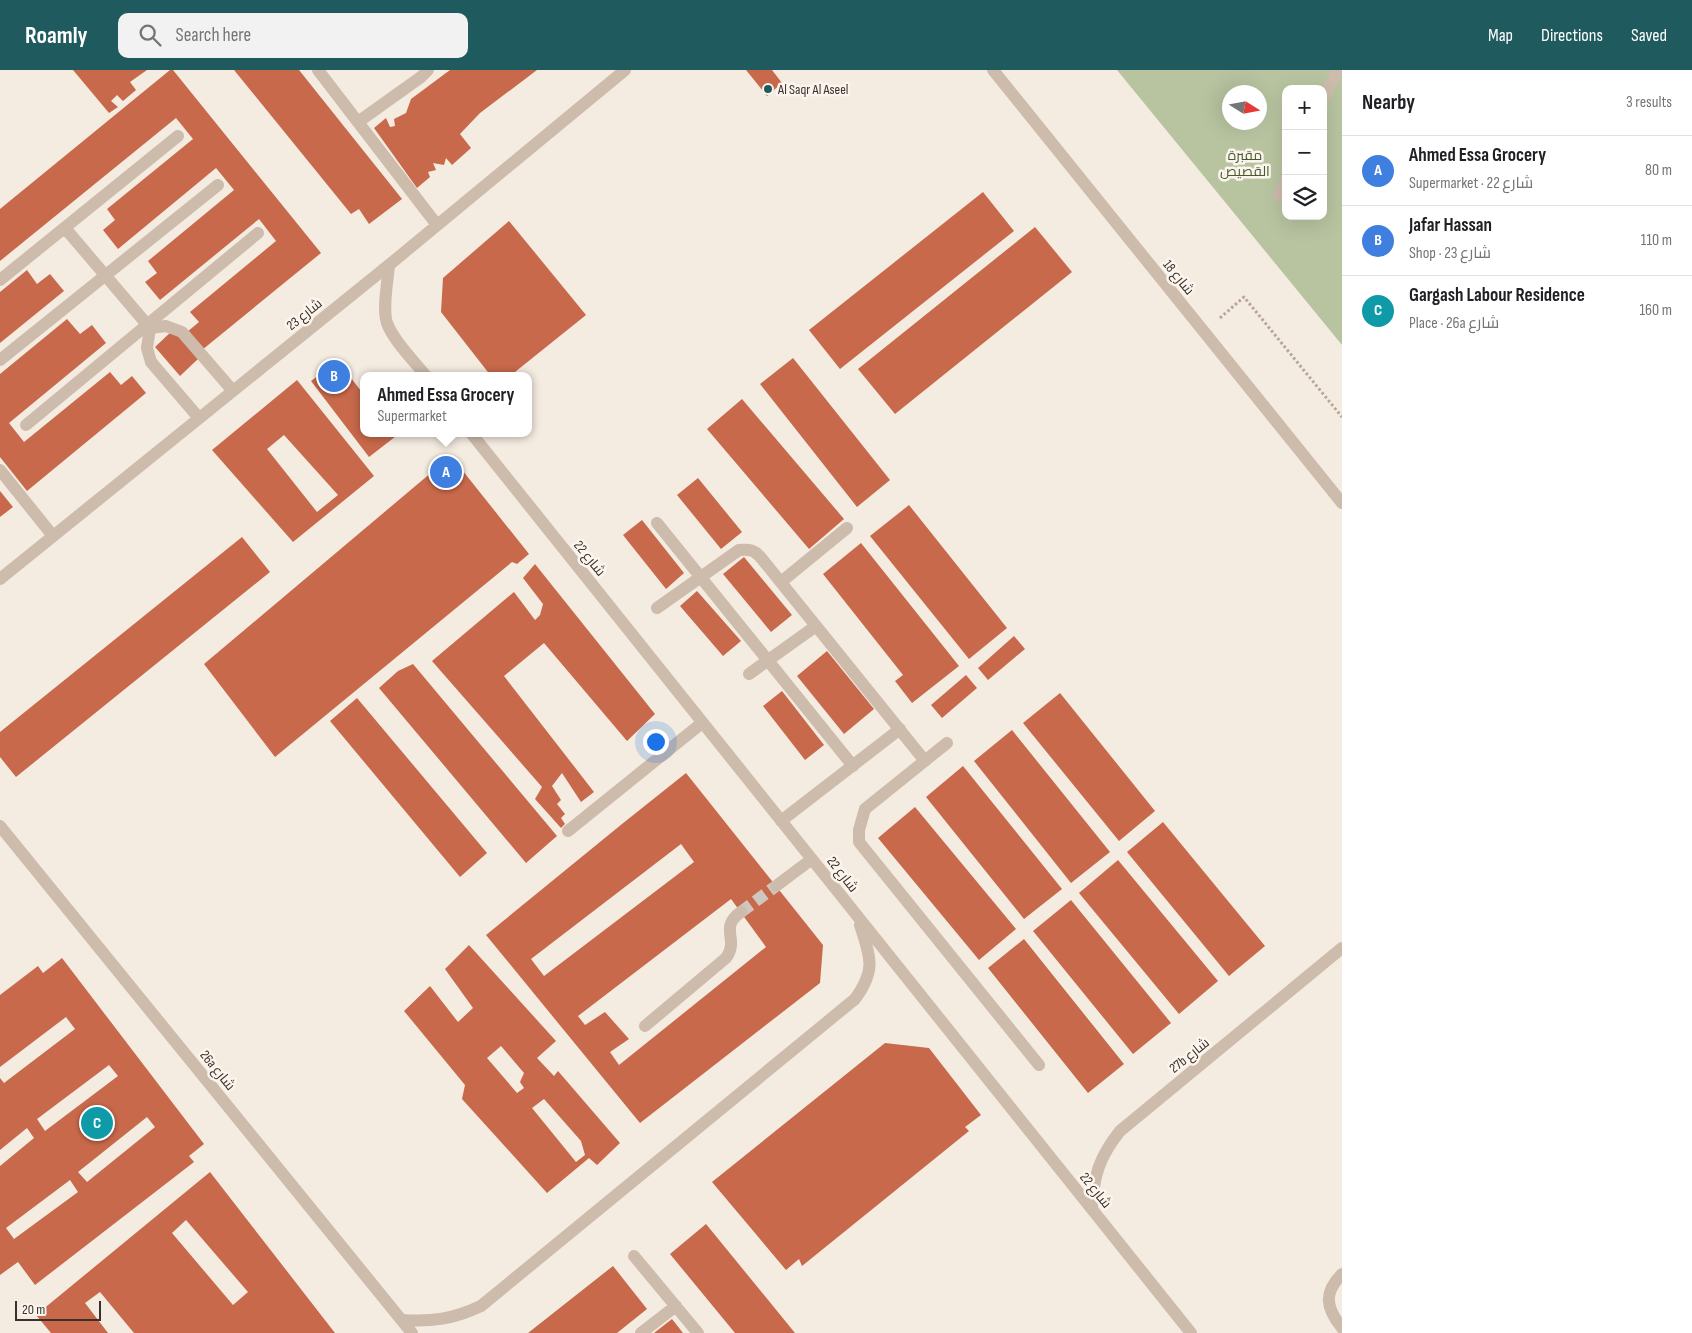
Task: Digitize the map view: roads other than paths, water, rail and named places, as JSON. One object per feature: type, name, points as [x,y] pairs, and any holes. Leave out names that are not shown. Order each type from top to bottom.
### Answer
[{"type":"street","points":[[318,70],[437,225]]},
{"type":"street","points":[[358,122],[421,78],[428,70]]},
{"type":"street","name":"شارع 23","points":[[0,579],[389,265],[625,70]]},
{"type":"street","name":"شارع 18","points":[[993,70],[1342,503]]},
{"type":"street","points":[[1327,91],[1338,70]]},
{"type":"street","points":[[0,280],[178,136]]},
{"type":"street","points":[[0,360],[218,185]]},
{"type":"street","points":[[1279,196],[1282,189]]},
{"type":"street","points":[[64,228],[149,326],[147,348],[150,362],[199,418]]},
{"type":"street","points":[[26,425],[149,326],[258,233]]},
{"type":"street","points":[[389,265],[386,308],[387,324],[423,372]]},
{"type":"street","points":[[149,326],[166,326],[182,332],[233,391]]},
{"type":"street","name":"شارع 22","points":[[475,437],[1191,1333]]},
{"type":"street","points":[[0,470],[53,536]]},
{"type":"street","points":[[657,523],[853,766]]},
{"type":"street","points":[[781,582],[847,528]]},
{"type":"street","points":[[657,608],[739,550],[748,549],[758,554],[926,761]]},
{"type":"street","points":[[749,674],[816,626]]},
{"type":"street","points":[[568,832],[702,723]]},
{"type":"street","points":[[781,822],[900,729]]},
{"type":"street","points":[[947,743],[865,810],[859,830],[859,842],[1038,1065]]},
{"type":"street","name":"26a شارع","points":[[0,826],[412,1333]]},
{"type":"street","points":[[776,886],[812,859]]},
{"type":"street","points":[[645,1026],[726,958],[731,951],[732,943],[729,935],[730,926],[735,916],[741,912]]},
{"type":"street","points":[[402,1320],[438,1321],[456,1317],[481,1306],[855,999],[867,979],[871,960],[858,918]]},
{"type":"street","name":"27b شارع","points":[[1092,1209],[1095,1178],[1099,1163],[1120,1131],[1342,948]]},
{"type":"street","points":[[634,1256],[698,1333]]},
{"type":"street","points":[[1342,1274],[1332,1285],[1328,1298],[1333,1317],[1342,1328]]},
{"type":"street","points":[[641,1333],[676,1306]]},
{"type":"tunnel","points":[[741,912],[776,886]]},
{"type":"place","name":"Al Saqr Al Aseel","points":[[768,89]]},
{"type":"place","name":"Jafar Hassan","points":[[334,376]]},
{"type":"place","name":"Ahmed Essa Grocery","points":[[446,472]]},
{"type":"place","name":"Gargash Labour Residence","points":[[97,1123]]},
{"type":"park label","name":"مقبرة القصيص","points":[[1245,164]]}]
